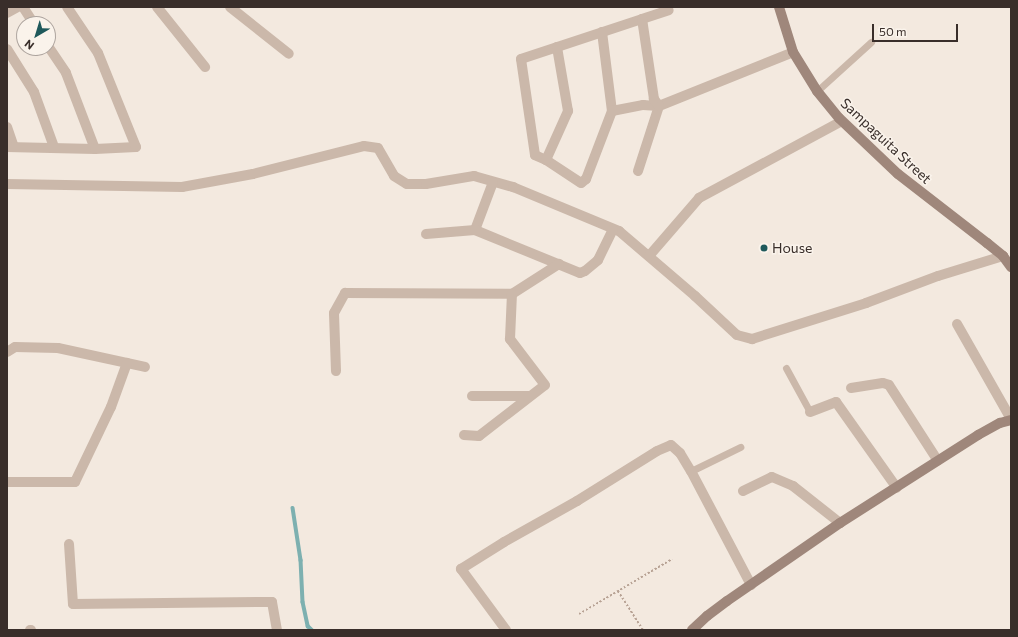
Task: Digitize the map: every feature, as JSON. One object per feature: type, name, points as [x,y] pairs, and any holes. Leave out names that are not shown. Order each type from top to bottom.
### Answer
[{"type":"street","points":[[7,13],[18,7]]},
{"type":"street","points":[[23,7],[29,16]]},
{"type":"street","points":[[7,127],[11,147],[95,149],[136,146],[98,53],[67,7]]},
{"type":"street","points":[[157,7],[205,67]]},
{"type":"street","points":[[230,7],[289,54]]},
{"type":"street","name":"Sampaguita Street","points":[[779,7],[794,52],[817,91],[842,121],[898,174],[1003,256],[1011,267]]},
{"type":"street","points":[[602,32],[612,111],[586,179],[581,183],[546,160],[535,155],[522,59],[642,18],[669,10]]},
{"type":"street","points":[[642,18],[654,99],[659,106]]},
{"type":"street","points":[[546,160],[568,111],[568,100],[557,47]]},
{"type":"street","points":[[7,49],[34,92],[54,147]]},
{"type":"street","points":[[612,111],[643,105],[659,106],[794,52]]},
{"type":"street","points":[[55,56],[66,73],[95,149]]},
{"type":"street","points":[[638,171],[659,106]]},
{"type":"street","points":[[649,256],[699,198],[842,121]]},
{"type":"street","points":[[7,184],[182,187],[253,174],[364,146],[378,148],[394,176],[407,184],[426,184],[474,176],[513,187],[619,231],[737,335],[752,339],[866,303],[938,276],[1003,256]]},
{"type":"street","points":[[475,230],[493,182]]},
{"type":"street","points":[[426,234],[475,230],[580,273],[585,271],[598,260],[613,229]]},
{"type":"street","points":[[336,372],[334,313],[345,293],[512,294],[559,264]]},
{"type":"street","points":[[464,435],[479,436],[545,385],[510,339],[512,294]]},
{"type":"street","points":[[692,630],[707,616],[840,523],[978,435],[1011,419],[957,324]]},
{"type":"street","points":[[7,352],[15,347],[58,348],[145,367]]},
{"type":"street","points":[[7,482],[75,482],[111,408],[127,362]]},
{"type":"street","points":[[851,388],[883,383],[889,385],[938,461]]},
{"type":"street","points":[[472,396],[530,396]]},
{"type":"street","points":[[810,412],[836,402],[897,488]]},
{"type":"street","points":[[506,630],[461,569],[504,542],[577,501],[657,451],[671,445],[680,454],[691,471],[751,585]]},
{"type":"street","points":[[743,491],[772,477],[794,486],[840,523]]},
{"type":"street","points":[[69,544],[73,604],[272,602],[278,630]]},
{"type":"lane","points":[[817,91],[871,42]]},
{"type":"lane","points":[[786,368],[810,412]]},
{"type":"lane","points":[[691,471],[740,447]]},
{"type":"path","points":[[579,614],[672,559]]},
{"type":"path","points":[[618,591],[644,630]]},
{"type":"waterway","points":[[293,508],[301,560],[303,602],[308,626],[312,630]]},
{"type":"place","name":"House","points":[[764,248]]}]
